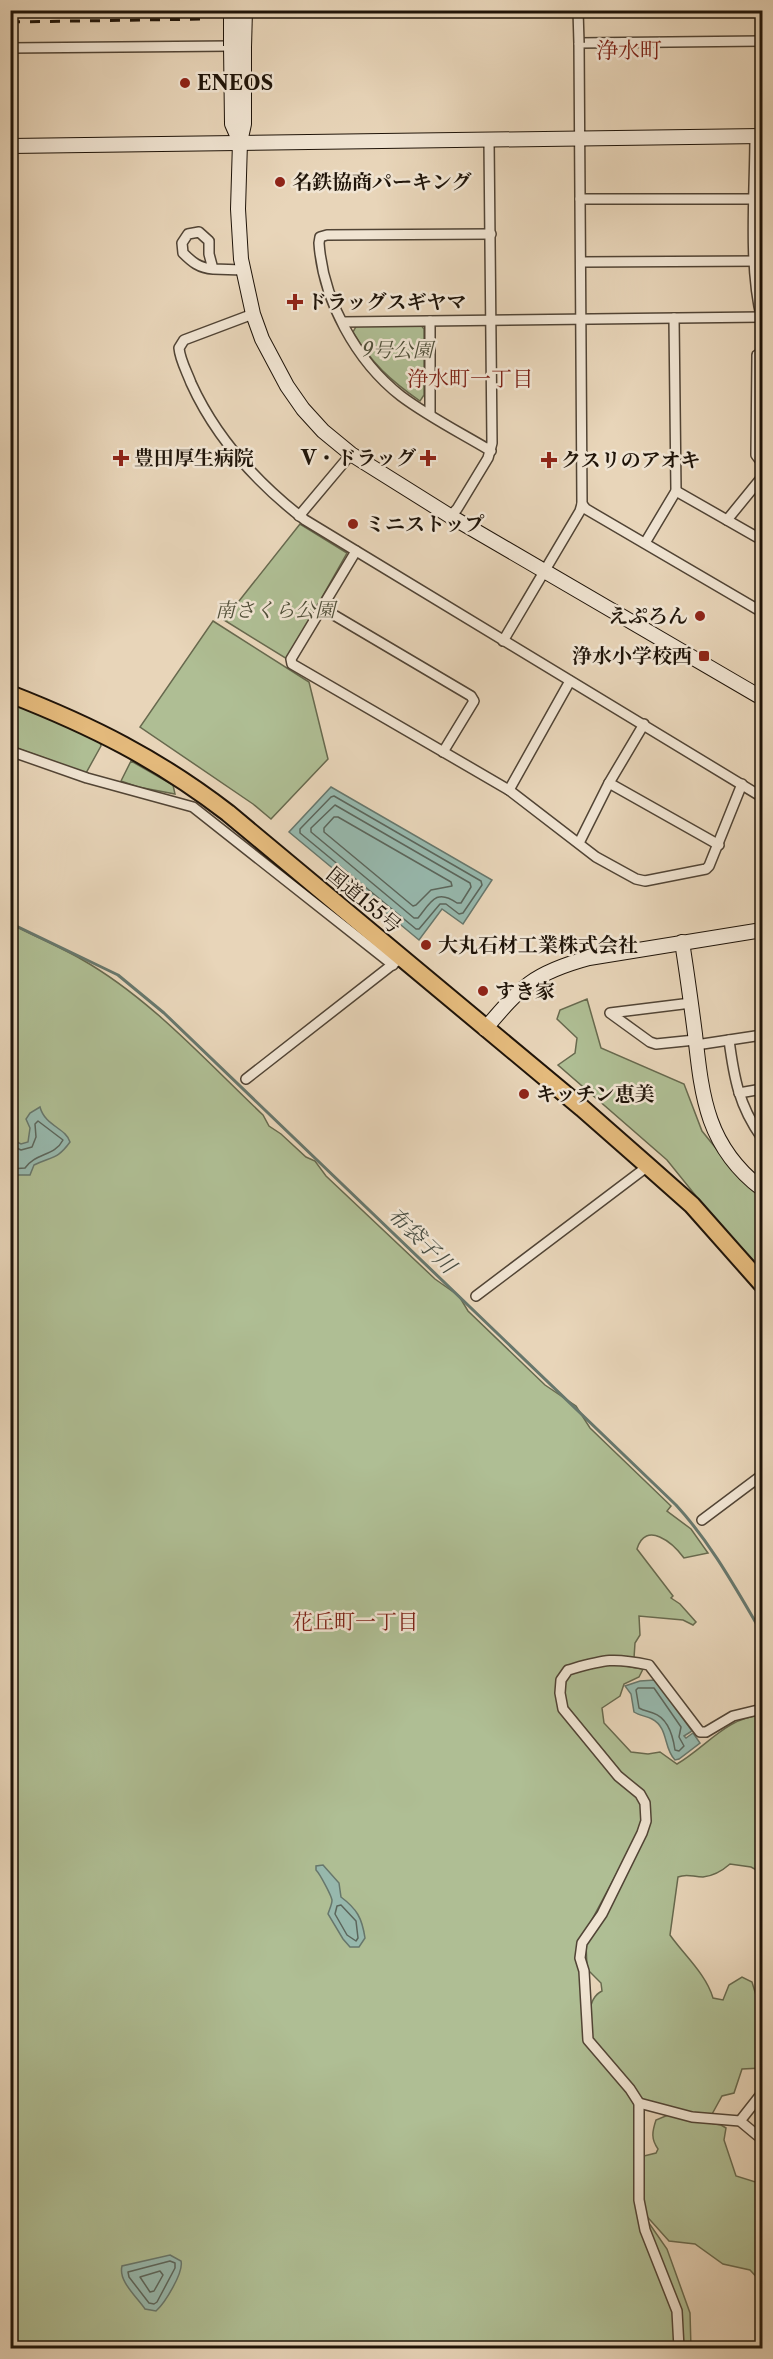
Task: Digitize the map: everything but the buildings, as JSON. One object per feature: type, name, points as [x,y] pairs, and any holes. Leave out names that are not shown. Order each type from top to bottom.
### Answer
[{"type":"highway","name":"国道155号","points":[[10,694],[105,734],[176,775],[228,813],[397,961],[582,1108],[648,1166],[692,1205],[762,1284]]},
{"type":"street","points":[[231,10],[238,47]]},
{"type":"street","points":[[245,10],[238,47],[232,124],[240,142],[238,209],[243,270],[253,314],[273,361],[287,386],[323,431],[351,454],[450,516],[762,698]]},
{"type":"street","points":[[503,641],[582,504],[581,139],[578,10]]},
{"type":"street","points":[[579,43],[762,41]]},
{"type":"street","points":[[10,48],[238,47]]},
{"type":"street","points":[[10,146],[759,136],[755,200],[762,318],[343,322]]},
{"type":"street","points":[[450,516],[457,509],[491,451],[492,320],[489,141]]},
{"type":"street","points":[[580,199],[755,200]]},
{"type":"street","points":[[491,234],[320,237],[320,255],[333,303],[371,367],[403,397],[491,451]]},
{"type":"street","points":[[581,262],[759,261]]},
{"type":"street","points":[[213,269],[243,270]]},
{"type":"street","points":[[253,314],[184,340],[179,348],[179,354],[197,396],[229,446],[268,490],[299,516],[762,797]]},
{"type":"street","points":[[645,543],[676,491],[674,318]]},
{"type":"street","points":[[430,321],[430,414]]},
{"type":"street","points":[[762,352],[757,356],[756,433],[757,457],[762,463]]},
{"type":"street","points":[[299,516],[351,454]]},
{"type":"street","points":[[727,520],[762,477]]},
{"type":"street","points":[[676,491],[762,540]]},
{"type":"street","points":[[582,504],[586,509],[762,612]]},
{"type":"street","points":[[356,551],[291,659],[292,664],[509,790],[603,861],[636,879],[645,881],[706,869],[719,844],[742,784]]},
{"type":"street","points":[[322,608],[471,696],[474,701],[443,752]]},
{"type":"street","points":[[509,790],[570,681]]},
{"type":"street","points":[[579,843],[609,783],[644,724]]},
{"type":"street","points":[[10,751],[87,778],[193,807],[397,961],[246,1079]]},
{"type":"street","points":[[609,783],[719,844]]},
{"type":"street","points":[[485,1029],[515,994],[530,981],[548,971],[589,958],[762,930]]},
{"type":"street","points":[[682,942],[701,1088],[712,1126],[723,1146],[737,1164],[762,1189]]},
{"type":"street","points":[[691,1003],[610,1013],[656,1044],[729,1040],[762,1035]]},
{"type":"street","points":[[729,1040],[742,1106],[762,1138]]},
{"type":"street","points":[[739,1093],[762,1089]]},
{"type":"street","points":[[476,1296],[648,1166]]},
{"type":"street","points":[[702,1520],[762,1475]]},
{"type":"street","points":[[679,2349],[677,2311],[645,2230],[639,2200],[639,2103],[630,2088],[588,2040],[580,1948],[602,1914],[642,1833],[646,1821],[645,1803],[636,1789],[618,1776],[563,1709],[560,1693],[561,1680],[568,1670],[606,1659],[649,1665],[700,1732],[706,1732],[734,1716],[762,1709]]},
{"type":"street","points":[[740,2121],[762,2093]]},
{"type":"street","points":[[639,2103],[692,2117],[740,2121],[758,2136],[762,2136]]},
{"type":"green space","name":"9号公園","points":[[420,324],[424,329],[424,395],[420,401],[382,371],[353,332],[357,325]]},
{"type":"green space","name":"南さくら公園","points":[[300,524],[347,553],[287,659],[224,620]]},
{"type":"green space","points":[[213,621],[309,682],[328,759],[271,819],[253,804],[140,727]]},
{"type":"green space","points":[[11,702],[99,738],[101,746],[86,773],[11,746]]},
{"type":"green space","points":[[131,761],[173,785],[175,794],[138,787],[121,781]]},
{"type":"green space","points":[[11,924],[72,954],[131,992],[154,1011],[263,1115],[269,1126],[306,1157],[315,1161],[326,1176],[435,1279],[459,1296],[468,1311],[545,1385],[576,1406],[590,1428],[671,1506],[667,1511],[691,1529],[708,1553],[684,1558],[660,1537],[653,1535],[641,1540],[637,1549],[673,1596],[671,1598],[680,1604],[696,1622],[693,1625],[683,1620],[639,1616],[640,1635],[635,1643],[634,1658],[567,1667],[558,1700],[642,1801],[641,1828],[579,1944],[580,1985],[586,1996],[584,2029],[631,2097],[636,2111],[636,2150],[644,2156],[656,2153],[658,2149],[653,2135],[656,2120],[668,2115],[721,2125],[726,2128],[724,2140],[736,2176],[762,2184],[762,2283],[750,2270],[723,2264],[695,2244],[669,2241],[642,2213],[667,2249],[690,2313],[691,2348],[11,2348]]},
{"type":"green space","points":[[587,999],[601,1048],[684,1084],[702,1131],[731,1167],[762,1198],[762,1269],[717,1222],[667,1160],[558,1065],[575,1053],[577,1038],[557,1019],[560,1010]]},
{"type":"green space","points":[[607,1663],[643,1669],[639,1677],[624,1684],[620,1696],[602,1708],[604,1723],[631,1752],[648,1754],[660,1752],[677,1764],[727,1727],[749,1717],[762,1715],[762,1724],[757,1738],[762,1740],[762,1873],[751,1867],[730,1864],[717,1873],[707,1876],[678,1877],[670,1935],[700,1973],[713,1998],[723,2000],[729,1985],[742,1977],[752,1982],[762,2015],[762,2048],[757,2051],[762,2068],[742,2069],[734,2093],[722,2096],[711,2116],[665,2108],[640,2098],[593,2041],[589,2028],[589,2013],[593,2000],[602,1991],[601,1983],[587,1969],[586,1943],[606,1914],[648,1805],[566,1705],[565,1684],[570,1673]]},
{"type":"water","points":[[331,787],[492,880],[463,924],[442,909],[419,940],[289,832]]},
{"type":"water","points":[[40,1107],[46,1119],[64,1133],[70,1142],[58,1155],[34,1165],[30,1175],[11,1175],[11,1139],[21,1144],[28,1142],[30,1128],[26,1119],[30,1113]]},
{"type":"water","points":[[655,1680],[692,1731],[684,1736],[686,1738],[693,1733],[700,1743],[679,1759],[675,1760],[671,1755],[664,1733],[657,1723],[634,1712],[631,1694],[625,1686],[640,1681]]},
{"type":"water","points":[[323,1865],[339,1883],[341,1897],[355,1910],[360,1919],[365,1938],[359,1947],[350,1947],[328,1914],[332,1900],[316,1870],[316,1866]]},
{"type":"water","points":[[170,2255],[181,2261],[177,2280],[156,2311],[145,2309],[125,2283],[122,2266]]},
{"type":"waterway","name":"布袋子川","points":[[10,923],[118,975],[164,1013],[676,1505],[712,1551],[762,1633]]},
{"type":"railway","points":[[420,16],[762,13]]},
{"type":"railway","points":[[10,22],[207,19]]},
{"type":"place","name":"ENEOS","points":[[185,83]]},
{"type":"place","name":"名鉄協商パーキング","points":[[280,182]]},
{"type":"place","name":"ドラッグスギヤマ","points":[[295,302]]},
{"type":"place","name":"豊田厚生病院","points":[[121,458]]},
{"type":"place","name":"V・ドラッグ","points":[[428,458]]},
{"type":"place","name":"クスリのアオキ","points":[[549,460]]},
{"type":"place","name":"ミニストップ","points":[[353,524]]},
{"type":"place","name":"えぷろん","points":[[700,616]]},
{"type":"place","name":"浄水小学校西","points":[[704,656]]},
{"type":"place","name":"大丸石材工業株式会社","points":[[426,945]]},
{"type":"place","name":"すき家","points":[[483,991]]},
{"type":"place","name":"キッチン恵美","points":[[524,1094]]},
{"type":"district","name":"浄水町","points":[[629,50]]},
{"type":"district","name":"浄水町一丁目","points":[[470,378]]},
{"type":"district","name":"花丘町一丁目","points":[[355,1621]]}]
